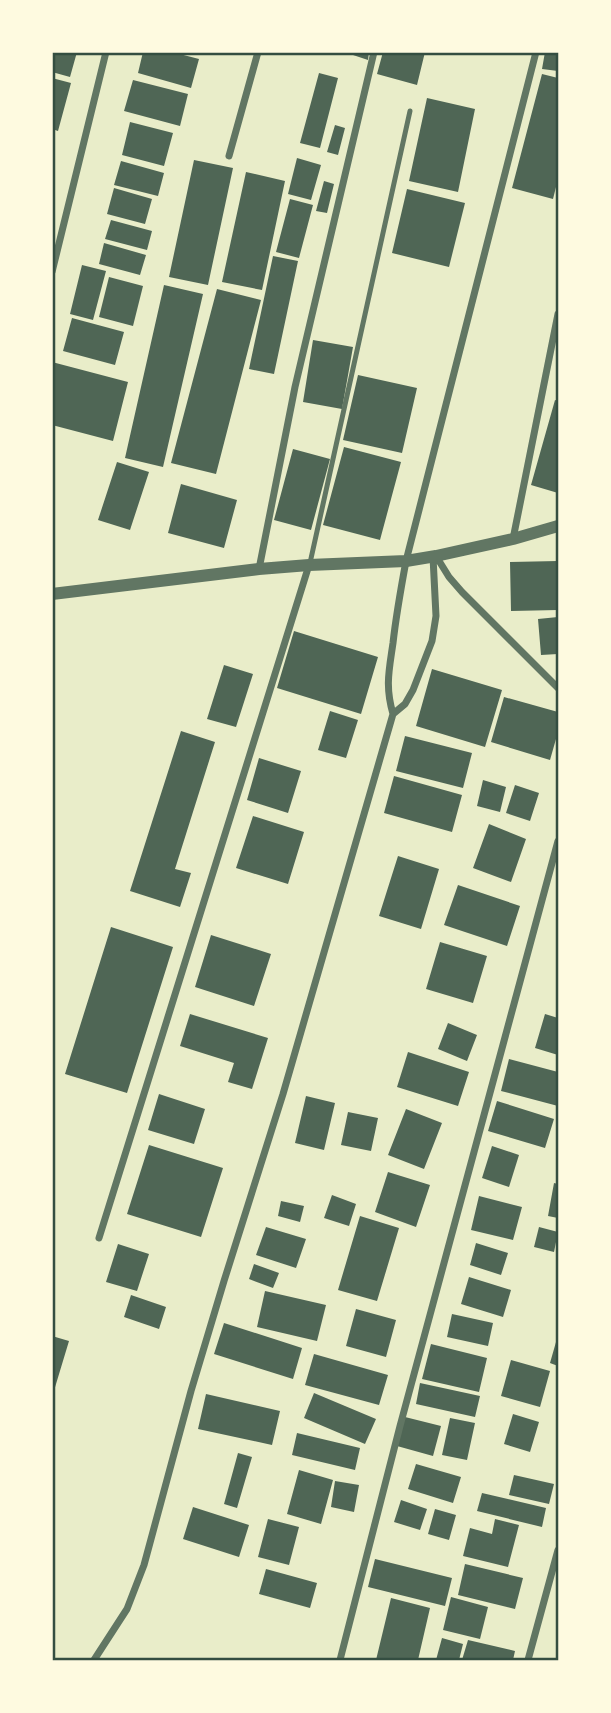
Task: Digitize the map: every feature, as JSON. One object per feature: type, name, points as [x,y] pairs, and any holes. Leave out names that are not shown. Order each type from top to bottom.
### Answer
[{"type":"street","points":[[52,272],[106,52]]},
{"type":"street","points":[[229,156],[258,52]]},
{"type":"street","points":[[259,569],[295,387],[374,52]]},
{"type":"street","points":[[94,1661],[127,1609],[144,1565],[195,1379],[283,1094],[393,714],[387,684],[406,561],[536,52]]},
{"type":"street","points":[[513,539],[558,314]]},
{"type":"street","points":[[52,594],[259,569],[406,561],[435,557],[558,526]]},
{"type":"street","points":[[435,557],[462,592],[558,688]]},
{"type":"street","points":[[393,714],[405,704],[414,690],[432,641],[436,616],[435,557]]},
{"type":"street","points":[[99,1238],[309,565]]},
{"type":"street","points":[[340,1661],[400,1426],[558,841]]},
{"type":"street","points":[[528,1661],[558,1550]]},
{"type":"lane","points":[[309,565],[410,111]]},
{"type":"building","points":[[52,52],[77,52],[70,77],[52,72]]},
{"type":"building","points":[[143,52],[172,52],[199,59],[191,88],[138,73]]},
{"type":"building","points":[[344,52],[369,52],[368,60]]},
{"type":"building","points":[[383,52],[425,52],[417,85],[377,74]]},
{"type":"building","points":[[545,52],[558,52],[558,71],[542,69]]},
{"type":"building","points":[[319,73],[338,78],[320,148],[300,143]]},
{"type":"building","points":[[542,74],[558,78],[558,179],[553,199],[512,188]]},
{"type":"building","points":[[52,78],[71,83],[58,131],[52,129]]},
{"type":"building","points":[[133,80],[188,94],[180,126],[124,111]]},
{"type":"building","points":[[427,98],[475,109],[458,192],[409,181]]},
{"type":"building","points":[[130,122],[173,133],[164,166],[122,155]]},
{"type":"building","points":[[335,125],[345,128],[338,155],[327,152]]},
{"type":"building","points":[[297,158],[321,165],[311,200],[288,194]]},
{"type":"building","points":[[194,160],[233,168],[208,285],[169,277]]},
{"type":"building","points":[[121,161],[164,173],[158,196],[114,185]]},
{"type":"building","points":[[246,172],[285,181],[262,290],[222,282]]},
{"type":"building","points":[[324,181],[334,184],[327,213],[316,211]]},
{"type":"building","points":[[114,188],[152,199],[145,224],[107,214]]},
{"type":"building","points":[[407,189],[465,203],[449,267],[392,253]]},
{"type":"building","points":[[290,199],[313,205],[299,258],[276,252]]},
{"type":"building","points":[[111,220],[152,231],[147,250],[105,239]]},
{"type":"building","points":[[104,243],[146,255],[140,275],[99,264]]},
{"type":"building","points":[[273,256],[298,261],[274,374],[249,369]]},
{"type":"building","points":[[82,265],[106,271],[93,320],[70,314]]},
{"type":"building","points":[[109,277],[143,286],[133,326],[99,317]]},
{"type":"building","points":[[164,285],[203,294],[163,467],[125,458]]},
{"type":"building","points":[[217,289],[261,300],[216,474],[171,463]]},
{"type":"building","points":[[72,318],[124,332],[115,365],[63,351]]},
{"type":"building","points":[[313,340],[353,347],[342,409],[303,402]]},
{"type":"building","points":[[52,362],[128,382],[113,441],[52,425]]},
{"type":"building","points":[[358,375],[417,388],[402,453],[343,440]]},
{"type":"building","points":[[555,400],[558,401],[558,493],[531,485]]},
{"type":"building","points":[[344,447],[401,462],[380,540],[323,525]]},
{"type":"building","points":[[293,449],[330,459],[311,530],[274,520]]},
{"type":"building","points":[[117,462],[149,472],[130,530],[98,520]]},
{"type":"building","points":[[181,484],[237,500],[224,548],[168,533]]},
{"type":"building","points":[[558,561],[558,610],[511,611],[510,562]]},
{"type":"building","points":[[558,617],[558,654],[541,655],[538,619]]},
{"type":"building","points":[[294,631],[378,657],[361,714],[277,688]]},
{"type":"building","points":[[224,665],[253,674],[236,727],[207,719]]},
{"type":"building","points":[[432,669],[502,690],[485,747],[416,726]]},
{"type":"building","points":[[504,697],[558,712],[558,732],[550,760],[491,742]]},
{"type":"building","points":[[330,711],[358,720],[346,758],[318,750]]},
{"type":"building","points":[[181,731],[215,742],[175,869],[191,873],[180,907],[130,891]]},
{"type":"building","points":[[405,736],[472,753],[463,788],[396,771]]},
{"type":"building","points":[[259,758],[301,771],[288,813],[247,800]]},
{"type":"building","points":[[394,776],[462,795],[452,832],[384,813]]},
{"type":"building","points":[[483,780],[506,787],[500,812],[477,806]]},
{"type":"building","points":[[515,785],[539,793],[530,821],[506,813]]},
{"type":"building","points":[[253,816],[304,832],[288,884],[236,868]]},
{"type":"building","points":[[489,824],[526,839],[511,882],[473,868]]},
{"type":"building","points":[[398,856],[439,869],[421,929],[379,916]]},
{"type":"building","points":[[458,885],[520,906],[507,946],[444,925]]},
{"type":"building","points":[[111,927],[173,947],[127,1093],[65,1074]]},
{"type":"building","points":[[211,935],[271,954],[254,1006],[195,987]]},
{"type":"building","points":[[440,942],[487,956],[473,1003],[426,989]]},
{"type":"building","points":[[190,1014],[268,1038],[252,1089],[228,1082],[234,1063],[180,1046]]},
{"type":"building","points":[[545,1014],[558,1018],[558,1055],[535,1048]]},
{"type":"building","points":[[448,1023],[477,1035],[467,1061],[438,1049]]},
{"type":"building","points":[[408,1052],[469,1072],[458,1106],[397,1087]]},
{"type":"building","points":[[509,1059],[558,1072],[558,1106],[501,1091]]},
{"type":"building","points":[[159,1094],[205,1109],[194,1144],[148,1130]]},
{"type":"building","points":[[306,1096],[335,1103],[324,1150],[295,1143]]},
{"type":"building","points":[[497,1101],[554,1119],[545,1148],[488,1131]]},
{"type":"building","points":[[406,1109],[442,1123],[424,1169],[388,1155]]},
{"type":"building","points":[[348,1112],[378,1118],[371,1151],[341,1145]]},
{"type":"building","points":[[149,1145],[223,1168],[201,1237],[127,1214]]},
{"type":"building","points":[[492,1146],[519,1155],[509,1187],[482,1178]]},
{"type":"building","points":[[388,1172],[430,1185],[416,1227],[375,1212]]},
{"type":"building","points":[[554,1183],[558,1184],[558,1218],[548,1216]]},
{"type":"building","points":[[332,1195],[356,1204],[349,1226],[324,1218]]},
{"type":"building","points":[[479,1196],[522,1207],[513,1240],[471,1230]]},
{"type":"building","points":[[281,1201],[304,1206],[300,1222],[278,1216]]},
{"type":"building","points":[[360,1216],[399,1228],[377,1301],[338,1290]]},
{"type":"building","points":[[266,1227],[306,1239],[296,1268],[256,1255]]},
{"type":"building","points":[[539,1227],[558,1232],[554,1252],[534,1247]]},
{"type":"building","points":[[476,1243],[508,1253],[501,1275],[470,1265]]},
{"type":"building","points":[[118,1244],[149,1254],[137,1291],[106,1282]]},
{"type":"building","points":[[254,1264],[279,1273],[273,1288],[249,1279]]},
{"type":"building","points":[[469,1277],[511,1290],[503,1317],[461,1304]]},
{"type":"building","points":[[265,1291],[326,1305],[317,1341],[257,1327]]},
{"type":"building","points":[[131,1295],[166,1307],[159,1329],[124,1317]]},
{"type":"building","points":[[356,1309],[396,1320],[386,1357],[346,1346]]},
{"type":"building","points":[[452,1314],[493,1323],[488,1346],[447,1337]]},
{"type":"building","points":[[224,1323],[302,1348],[293,1379],[214,1354]]},
{"type":"building","points":[[558,1335],[558,1366],[550,1363]]},
{"type":"building","points":[[52,1336],[69,1341],[53,1394],[52,1393]]},
{"type":"building","points":[[431,1344],[487,1358],[479,1392],[422,1379]]},
{"type":"building","points":[[314,1354],[388,1375],[379,1405],[305,1385]]},
{"type":"building","points":[[511,1360],[550,1371],[540,1407],[501,1396]]},
{"type":"building","points":[[420,1383],[480,1396],[475,1417],[416,1404]]},
{"type":"building","points":[[314,1393],[376,1419],[365,1444],[304,1418]]},
{"type":"building","points":[[206,1394],[280,1411],[272,1445],[198,1429]]},
{"type":"building","points":[[513,1414],[539,1422],[530,1452],[504,1444]]},
{"type":"building","points":[[405,1417],[441,1426],[433,1456],[397,1446]]},
{"type":"building","points":[[450,1418],[475,1423],[467,1460],[442,1455]]},
{"type":"building","points":[[297,1433],[360,1448],[355,1470],[292,1455]]},
{"type":"building","points":[[238,1453],[252,1457],[237,1508],[224,1504]]},
{"type":"building","points":[[416,1464],[461,1477],[453,1503],[408,1489]]},
{"type":"building","points":[[299,1470],[333,1480],[321,1524],[287,1514]]},
{"type":"building","points":[[514,1475],[554,1484],[549,1504],[509,1495]]},
{"type":"building","points":[[335,1481],[359,1485],[354,1512],[331,1507]]},
{"type":"building","points":[[482,1493],[546,1508],[542,1527],[477,1511]]},
{"type":"building","points":[[401,1500],[427,1509],[420,1530],[394,1522]]},
{"type":"building","points":[[193,1507],[249,1525],[239,1557],[183,1539]]},
{"type":"building","points":[[435,1509],[456,1515],[449,1540],[428,1534]]},
{"type":"building","points":[[268,1519],[299,1527],[289,1565],[258,1557]]},
{"type":"building","points":[[495,1519],[519,1525],[508,1567],[463,1556],[470,1528],[492,1534]]},
{"type":"building","points":[[375,1559],[452,1578],[445,1606],[368,1587]]},
{"type":"building","points":[[465,1564],[523,1578],[515,1609],[458,1595]]},
{"type":"building","points":[[266,1569],[317,1583],[310,1608],[259,1594]]},
{"type":"building","points":[[451,1597],[488,1607],[480,1639],[443,1630]]},
{"type":"building","points":[[391,1598],[430,1608],[418,1660],[376,1660]]},
{"type":"building","points":[[442,1638],[463,1644],[459,1660],[436,1660]]},
{"type":"building","points":[[468,1640],[515,1651],[513,1660],[462,1660]]}]
